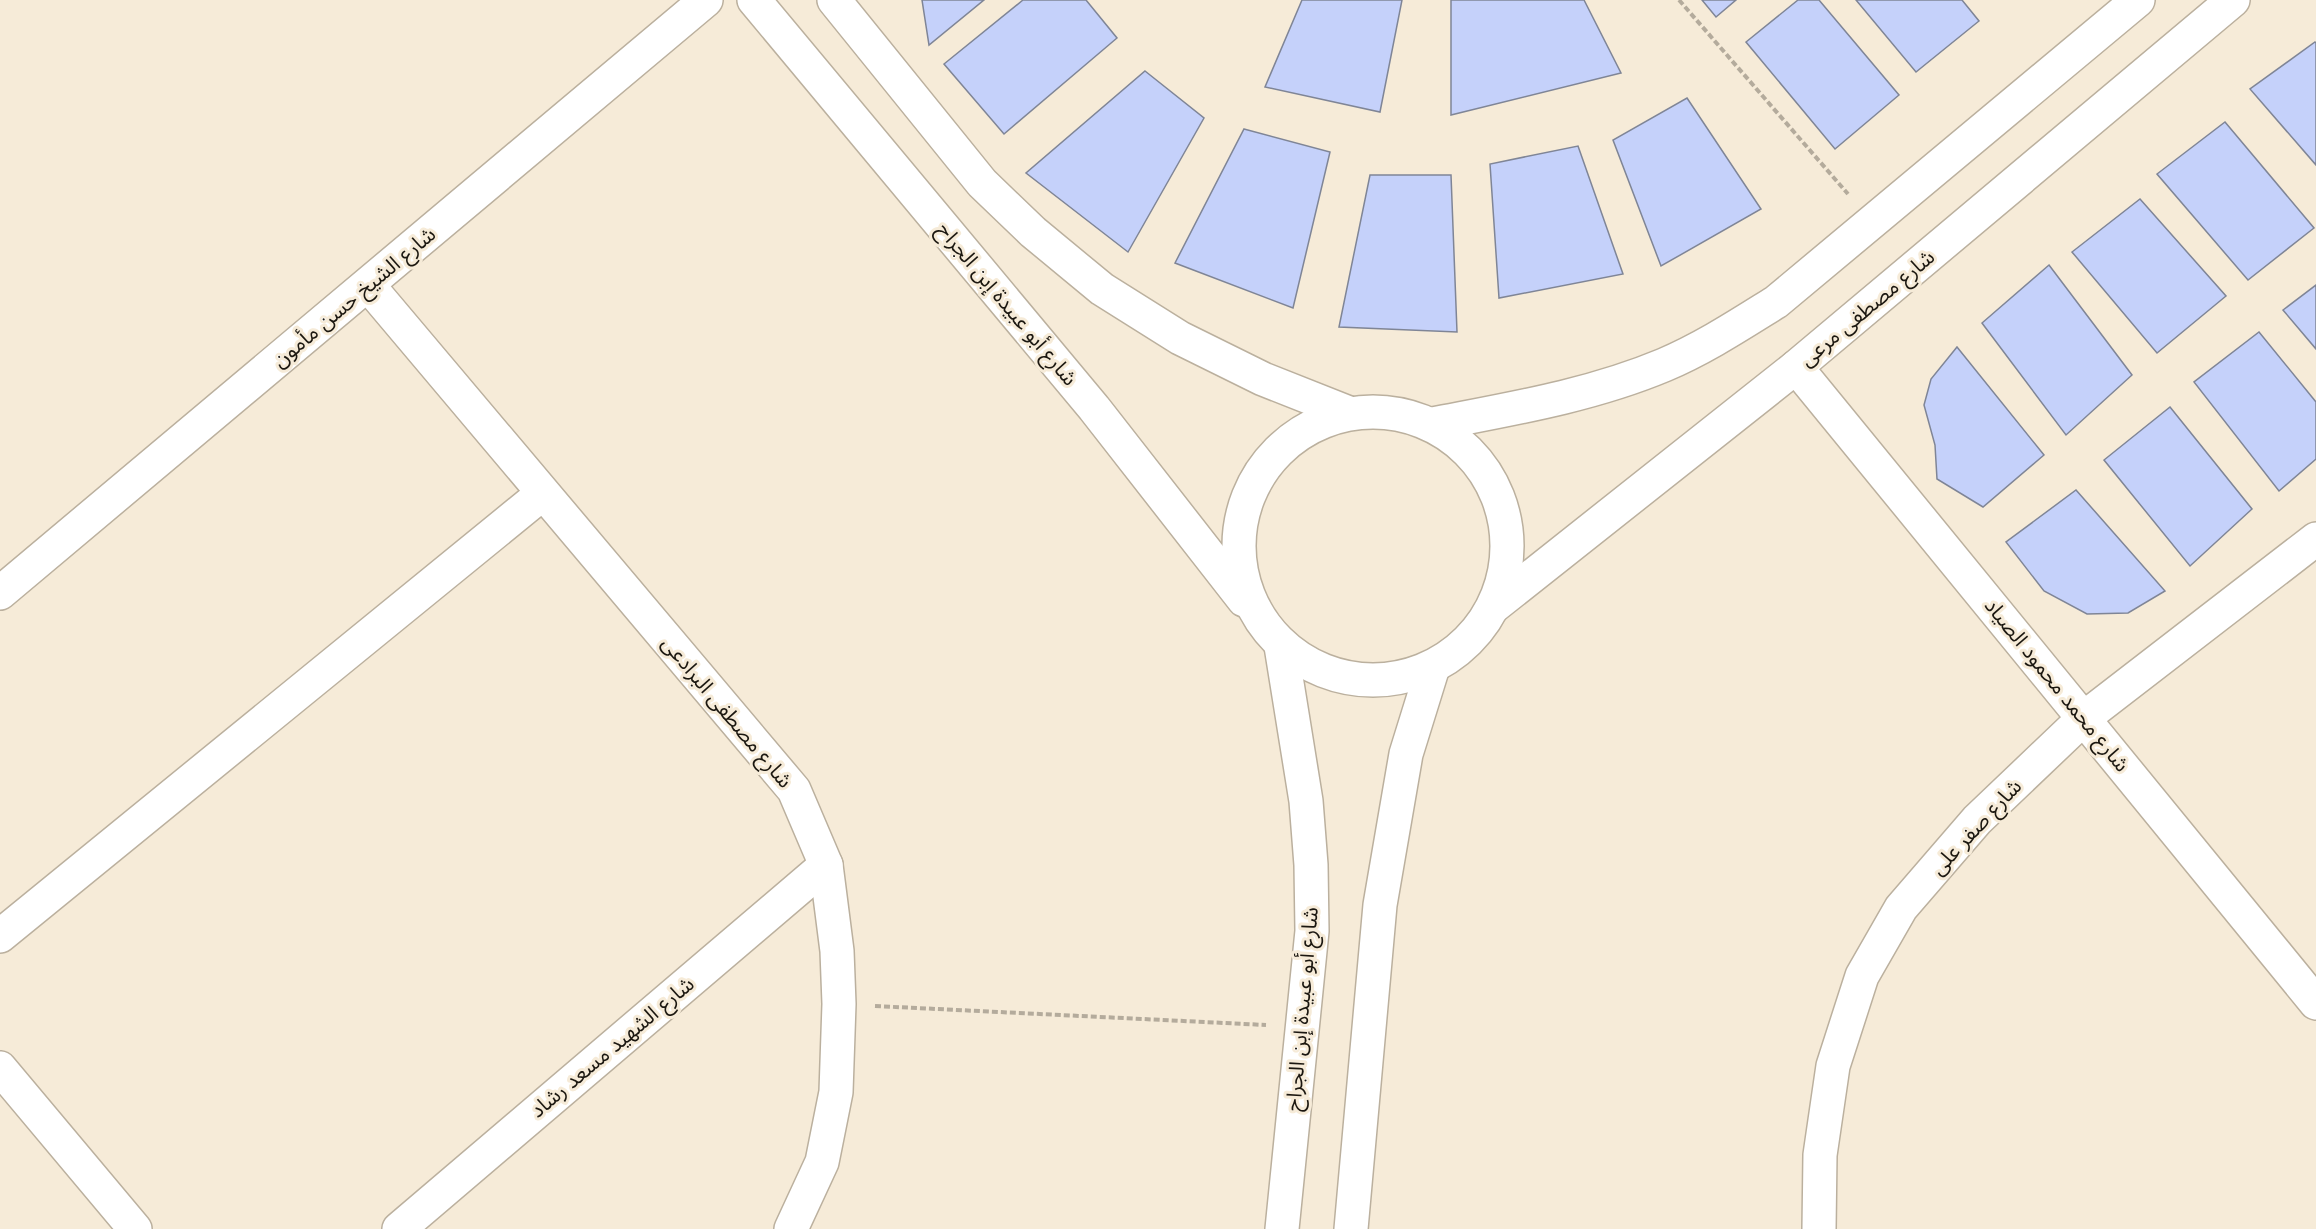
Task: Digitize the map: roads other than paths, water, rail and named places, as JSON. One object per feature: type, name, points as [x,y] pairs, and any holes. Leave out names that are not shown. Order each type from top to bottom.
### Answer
[{"type":"street","name":"شارع الشيخ حسن مأمون","points":[[0,593],[706,0]]},
{"type":"street","name":"شارع أبو عبيدة إبن الجراح","points":[[754,0],[1094,408],[1281,646],[1303,779],[1311,865],[1312,931],[1282,1229]]},
{"type":"street","points":[[834,0],[982,183],[1033,232],[1102,290],[1180,338],[1263,379],[1349,413]]},
{"type":"street","points":[[1433,424],[1533,405],[1594,389],[1663,365],[1716,340],[1776,302],[2138,0]]},
{"type":"street","name":"شارع مصطفى مرعى","points":[[1494,607],[1796,367],[2233,0]]},
{"type":"street","name":"شارع مصطفى البرادعى","points":[[368,285],[794,790],[826,865],[837,951],[839,1004],[836,1092],[822,1162],[791,1229]]},
{"type":"street","name":"شارع محمد محمود الصياد","points":[[1796,367],[2316,1003]]},
{"type":"street","points":[[1254,613],[1240,572],[1238,529],[1250,488],[1275,453],[1308,427],[1349,413],[1392,412],[1433,424],[1467,448],[1493,483],[1497,493],[1506,524],[1507,566],[1494,607],[1468,642],[1433,667],[1395,680],[1354,680],[1314,669],[1281,646]]},
{"type":"street","points":[[0,936],[542,494]]},
{"type":"street","name":"شارع صفر على","points":[[1819,1229],[1820,1155],[1833,1066],[1862,976],[1901,909],[1977,820],[2085,718],[2316,539]]},
{"type":"street","points":[[1351,1229],[1380,905],[1406,754],[1433,667]]},
{"type":"street","name":"شارع الشهيد مسعد رشاد","points":[[399,1229],[826,865]]},
{"type":"street","points":[[0,1068],[135,1229]]}]
